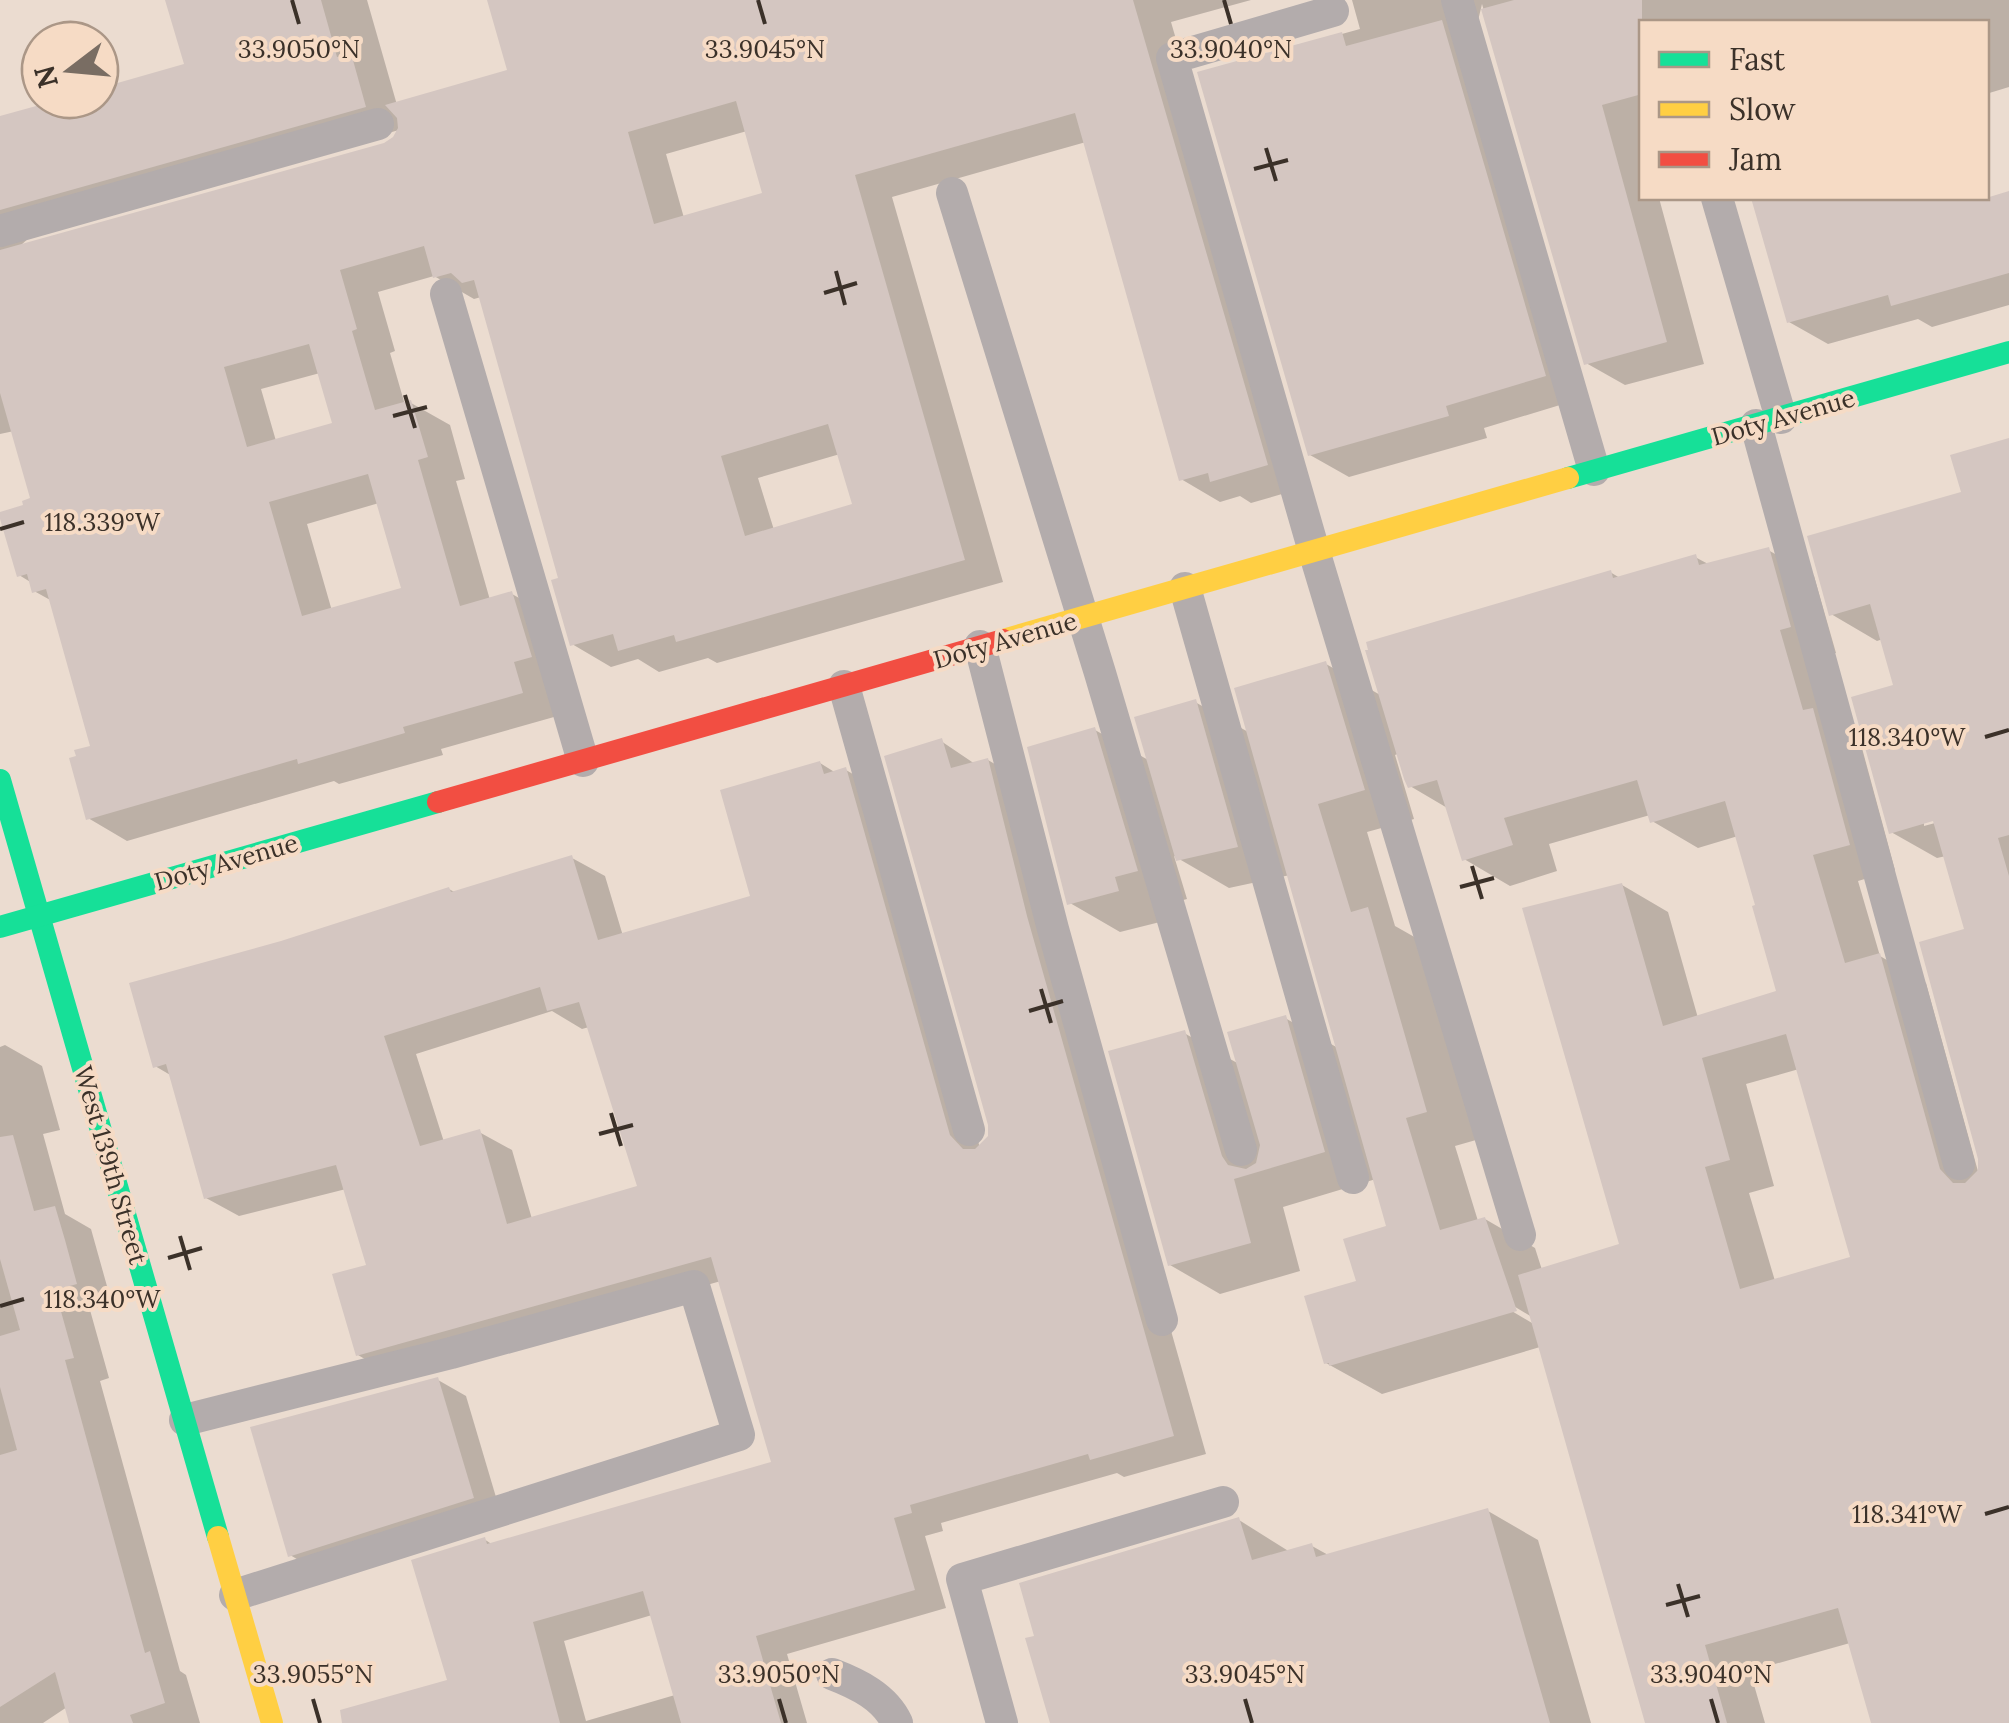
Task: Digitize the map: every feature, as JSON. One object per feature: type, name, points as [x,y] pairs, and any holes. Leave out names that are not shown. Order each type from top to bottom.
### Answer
[{"type":"street","name":"Doty Avenue","points":[[0,927],[2009,352]]},
{"type":"street","name":"West 139th Street","points":[[0,780],[272,1723]]},
{"type":"lane","points":[[1457,0],[1594,470]]},
{"type":"lane","points":[[1333,12],[1172,58],[1314,551],[1520,1234]]},
{"type":"lane","points":[[0,231],[378,124]]},
{"type":"lane","points":[[952,193],[1242,1150]]},
{"type":"lane","points":[[1718,200],[1768,421],[1959,1164]]},
{"type":"lane","points":[[446,294],[582,760]]},
{"type":"lane","points":[[1186,588],[1353,1178]]},
{"type":"lane","points":[[980,646],[1053,929],[1162,1320]]},
{"type":"lane","points":[[844,686],[969,1130]]},
{"type":"lane","points":[[185,1420],[452,1353],[694,1286],[739,1435],[235,1594]]},
{"type":"lane","points":[[1002,1723],[962,1579],[1223,1502]]},
{"type":"lane","points":[[832,1674],[858,1684],[892,1711],[897,1723]]},
{"type":"building","points":[[165,0],[321,0],[337,57],[351,53],[366,107],[0,210],[0,116],[20,110],[20,120],[120,120],[120,82],[184,64]]},
{"type":"building","points":[[487,0],[1133,0],[1268,465],[1210,482],[1208,473],[1179,481],[1075,113],[855,175],[965,560],[676,642],[674,635],[618,651],[613,634],[570,646],[551,580],[558,578],[474,280],[462,283],[451,273],[433,278],[424,246],[340,270],[357,329],[352,331],[375,410],[411,400],[428,457],[418,460],[460,606],[512,591],[532,657],[514,662],[523,693],[403,727],[405,733],[298,764],[297,759],[86,820],[69,758],[76,756],[74,750],[90,746],[46,589],[32,593],[27,574],[17,577],[0,519],[0,512],[23,505],[22,501],[30,498],[0,393],[0,250],[384,143],[398,128],[397,118],[385,105],[507,70]],"holes":[[[736,101],[762,193],[654,224],[628,132]],[[309,344],[332,423],[247,447],[224,367]],[[828,424],[852,504],[745,536],[721,456]],[[368,474],[401,588],[302,616],[269,502]]]},
{"type":"building","points":[[1514,0],[1642,0],[1639,95],[1602,105],[1667,342],[1584,365],[1481,9]]},
{"type":"building","points":[[1442,20],[1546,376],[1446,406],[1449,416],[1308,456],[1197,72],[1342,32],[1346,46]]},
{"type":"building","points":[[2009,191],[2009,273],[1891,306],[1888,295],[1787,323],[1752,200],[1989,197]]},
{"type":"building","points":[[2009,438],[2009,835],[1998,838],[2009,876],[2009,1723],[1871,1723],[1838,1608],[1705,1645],[1727,1723],[1645,1723],[1518,1275],[1619,1244],[1522,908],[1622,883],[1663,1026],[1776,991],[1752,906],[1755,905],[1725,801],[1650,823],[1637,780],[1504,818],[1513,845],[1462,861],[1437,780],[1408,788],[1404,779],[1365,650],[1366,642],[1611,570],[1613,578],[1696,554],[1699,565],[1769,547],[1791,627],[1780,630],[1803,710],[1813,708],[1850,845],[1813,855],[1845,963],[1880,953],[1940,1169],[1953,1183],[1965,1183],[1978,1170],[1978,1159],[1919,942],[1964,929],[1933,821],[1889,834],[1851,697],[1893,685],[1870,604],[1829,616],[1807,536],[1961,492],[1950,455]],"holes":[[[1786,1034],[1850,1257],[1740,1289],[1705,1167],[1730,1160],[1702,1058]]]},
{"type":"building","points":[[1326,661],[1365,790],[1318,804],[1351,912],[1368,907],[1427,1112],[1406,1118],[1440,1230],[1485,1217],[1517,1311],[1329,1366],[1324,1364],[1304,1296],[1356,1281],[1343,1239],[1386,1226],[1234,688]]},
{"type":"building","points":[[1196,699],[1238,847],[1176,861],[1134,717]]},
{"type":"building","points":[[1095,727],[1138,871],[1115,877],[1119,891],[1067,905],[1027,747]]},
{"type":"building","points":[[942,738],[951,768],[988,758],[1027,916],[1174,1436],[1090,1460],[1088,1454],[910,1505],[912,1513],[894,1518],[915,1590],[756,1636],[781,1723],[681,1723],[643,1591],[533,1622],[560,1723],[342,1723],[340,1710],[447,1680],[411,1560],[485,1537],[487,1544],[771,1462],[711,1257],[356,1356],[332,1274],[366,1265],[336,1165],[204,1199],[166,1064],[153,1068],[129,983],[281,941],[449,887],[451,892],[572,855],[598,940],[750,896],[720,790],[820,761],[824,774],[846,767],[950,1135],[963,1149],[975,1149],[988,1136],[988,1125],[884,756]],"holes":[[[540,987],[547,1011],[579,1002],[637,1186],[507,1224],[480,1129],[420,1146],[384,1036]]]},
{"type":"building","points":[[1286,1015],[1325,1152],[1234,1179],[1251,1243],[1168,1266],[1108,1051],[1185,1030],[1222,1156],[1228,1165],[1246,1169],[1256,1163],[1260,1145],[1227,1032]]},
{"type":"building","points":[[13,1135],[34,1211],[55,1206],[77,1284],[55,1290],[74,1358],[65,1360],[145,1653],[150,1651],[165,1703],[130,1715],[133,1723],[69,1723],[55,1672],[0,1707],[0,1455],[17,1450],[0,1387],[0,1336],[20,1330],[0,1259],[0,1137]]},
{"type":"building","points":[[438,1377],[474,1498],[288,1557],[250,1427]]},
{"type":"building","points":[[1488,1508],[1550,1723],[1050,1723],[1025,1638],[1034,1636],[1019,1583],[1239,1517],[1252,1560],[1312,1543],[1316,1557]]},
{"type":"traffic: fast","points":[[1568,478],[2009,352]]},
{"type":"traffic: fast","points":[[0,780],[218,1537]]},
{"type":"traffic: fast","points":[[0,927],[438,802]]},
{"type":"traffic: slow","points":[[1003,640],[1568,478]]},
{"type":"traffic: slow","points":[[218,1537],[272,1723]]},
{"type":"traffic: jam","points":[[438,802],[1003,640]]}]
